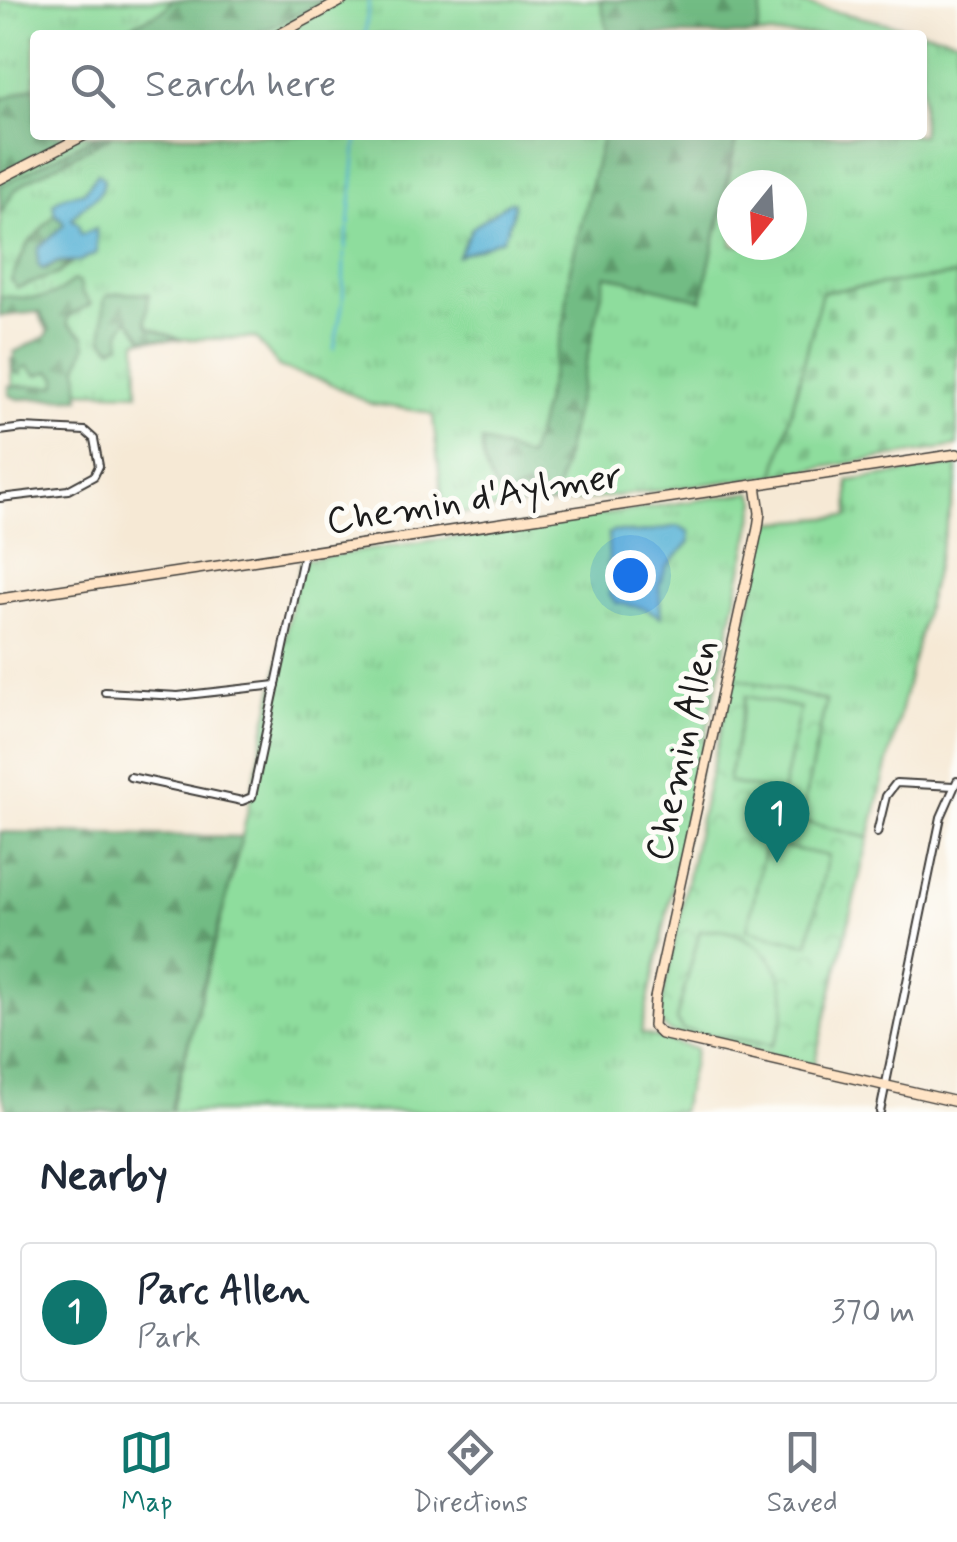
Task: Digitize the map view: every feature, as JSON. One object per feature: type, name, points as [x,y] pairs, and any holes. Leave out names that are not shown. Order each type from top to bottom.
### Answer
[{"type":"main road","points":[[287,30],[343,0]]},
{"type":"main road","points":[[0,179],[75,140]]},
{"type":"main road","name":"Chemin d'Aylmer","points":[[0,599],[957,454]]},
{"type":"main road","name":"Chemin Allen","points":[[756,485],[758,528],[655,998],[653,1026],[662,1034],[885,1086]]},
{"type":"main road","points":[[885,1086],[957,1102]]},
{"type":"street","points":[[0,431],[23,428],[89,433],[94,439],[98,466],[96,474],[60,492],[0,498]]},
{"type":"street","points":[[130,778],[248,801],[252,798],[304,552]]},
{"type":"street","points":[[105,692],[178,696],[276,685]]},
{"type":"street","points":[[877,833],[886,796],[896,784],[955,784],[941,817],[880,1112]]},
{"type":"green space","points":[[0,0],[606,0],[618,30],[30,30],[30,140],[611,140],[535,504],[444,516],[433,416],[371,404],[325,381],[280,368],[256,338],[137,340],[138,393],[13,389],[11,359],[52,340],[38,312],[0,303]]},
{"type":"green space","points":[[172,0],[324,0],[267,30],[122,30],[164,10]]},
{"type":"green space","points":[[600,0],[763,0],[758,30],[608,30]]},
{"type":"green space","points":[[763,0],[784,0],[917,30],[758,30]]},
{"type":"green space","points":[[927,32],[957,39],[957,275],[822,292],[775,475],[554,504],[606,274],[717,229],[717,260],[807,260],[807,170],[730,170],[736,140],[927,140]]},
{"type":"green space","points":[[30,88],[30,140],[62,140],[0,173],[0,100]]},
{"type":"green space","points":[[88,140],[104,140],[29,180],[15,190],[0,214],[0,186]]},
{"type":"green space","points":[[602,140],[736,140],[730,170],[717,170],[717,229],[702,300],[606,275],[554,504],[536,506],[522,502],[526,488],[502,497],[486,471],[482,441],[528,457],[565,319],[570,269]]},
{"type":"green space","points":[[55,214],[64,225],[55,234],[47,269],[58,262],[71,263],[58,274],[17,288],[11,280],[27,245]]},
{"type":"green space","points":[[957,275],[957,446],[775,475],[822,292]]},
{"type":"green space","points":[[74,280],[80,283],[91,304],[68,317],[68,324],[84,336],[86,346],[78,367],[80,398],[18,399],[9,395],[9,386],[54,386],[57,377],[51,371],[37,375],[27,366],[21,374],[15,373],[14,352],[45,337],[50,330],[40,312],[0,316],[0,296],[48,296]]},
{"type":"green space","points":[[149,294],[149,327],[182,340],[144,339],[128,318],[120,333],[121,344],[112,348],[103,339],[104,301],[106,296]]},
{"type":"green space","points":[[957,465],[957,483],[869,838],[800,821],[826,701],[733,677],[768,523],[849,516],[848,481]]},
{"type":"green space","points":[[752,492],[757,501],[641,1033],[696,1049],[681,1112],[171,1112],[242,837],[301,560]]},
{"type":"green space","points":[[733,677],[826,701],[800,821],[869,838],[814,1065],[669,1032],[658,1020]]},
{"type":"green space","points":[[746,696],[800,708],[782,794],[728,782]]},
{"type":"green space","points":[[0,832],[242,837],[170,1112],[7,1112],[0,1088]]},
{"type":"green space","points":[[766,843],[828,856],[808,944],[747,930]]},
{"type":"green space","points":[[722,930],[758,946],[779,974],[784,1008],[772,1045],[683,1030],[676,1020],[700,931]]},
{"type":"water","points":[[98,173],[104,179],[100,193],[72,219],[81,235],[96,228],[97,253],[42,269],[38,265],[38,248],[64,225],[55,214],[53,203],[84,192]]},
{"type":"water","points":[[514,202],[512,217],[503,239],[458,256],[472,228]]},
{"type":"water","points":[[678,526],[689,531],[690,542],[666,567],[659,586],[661,617],[644,608],[616,603],[610,595],[608,534]]},
{"type":"waterway","points":[[366,30],[369,0]]},
{"type":"waterway","points":[[349,225],[357,140]]},
{"type":"waterway","points":[[345,249],[348,229]]},
{"type":"waterway","points":[[334,349],[343,301],[344,254]]},
{"type":"place","name":"Parc Allen","points":[[777,863]]}]
